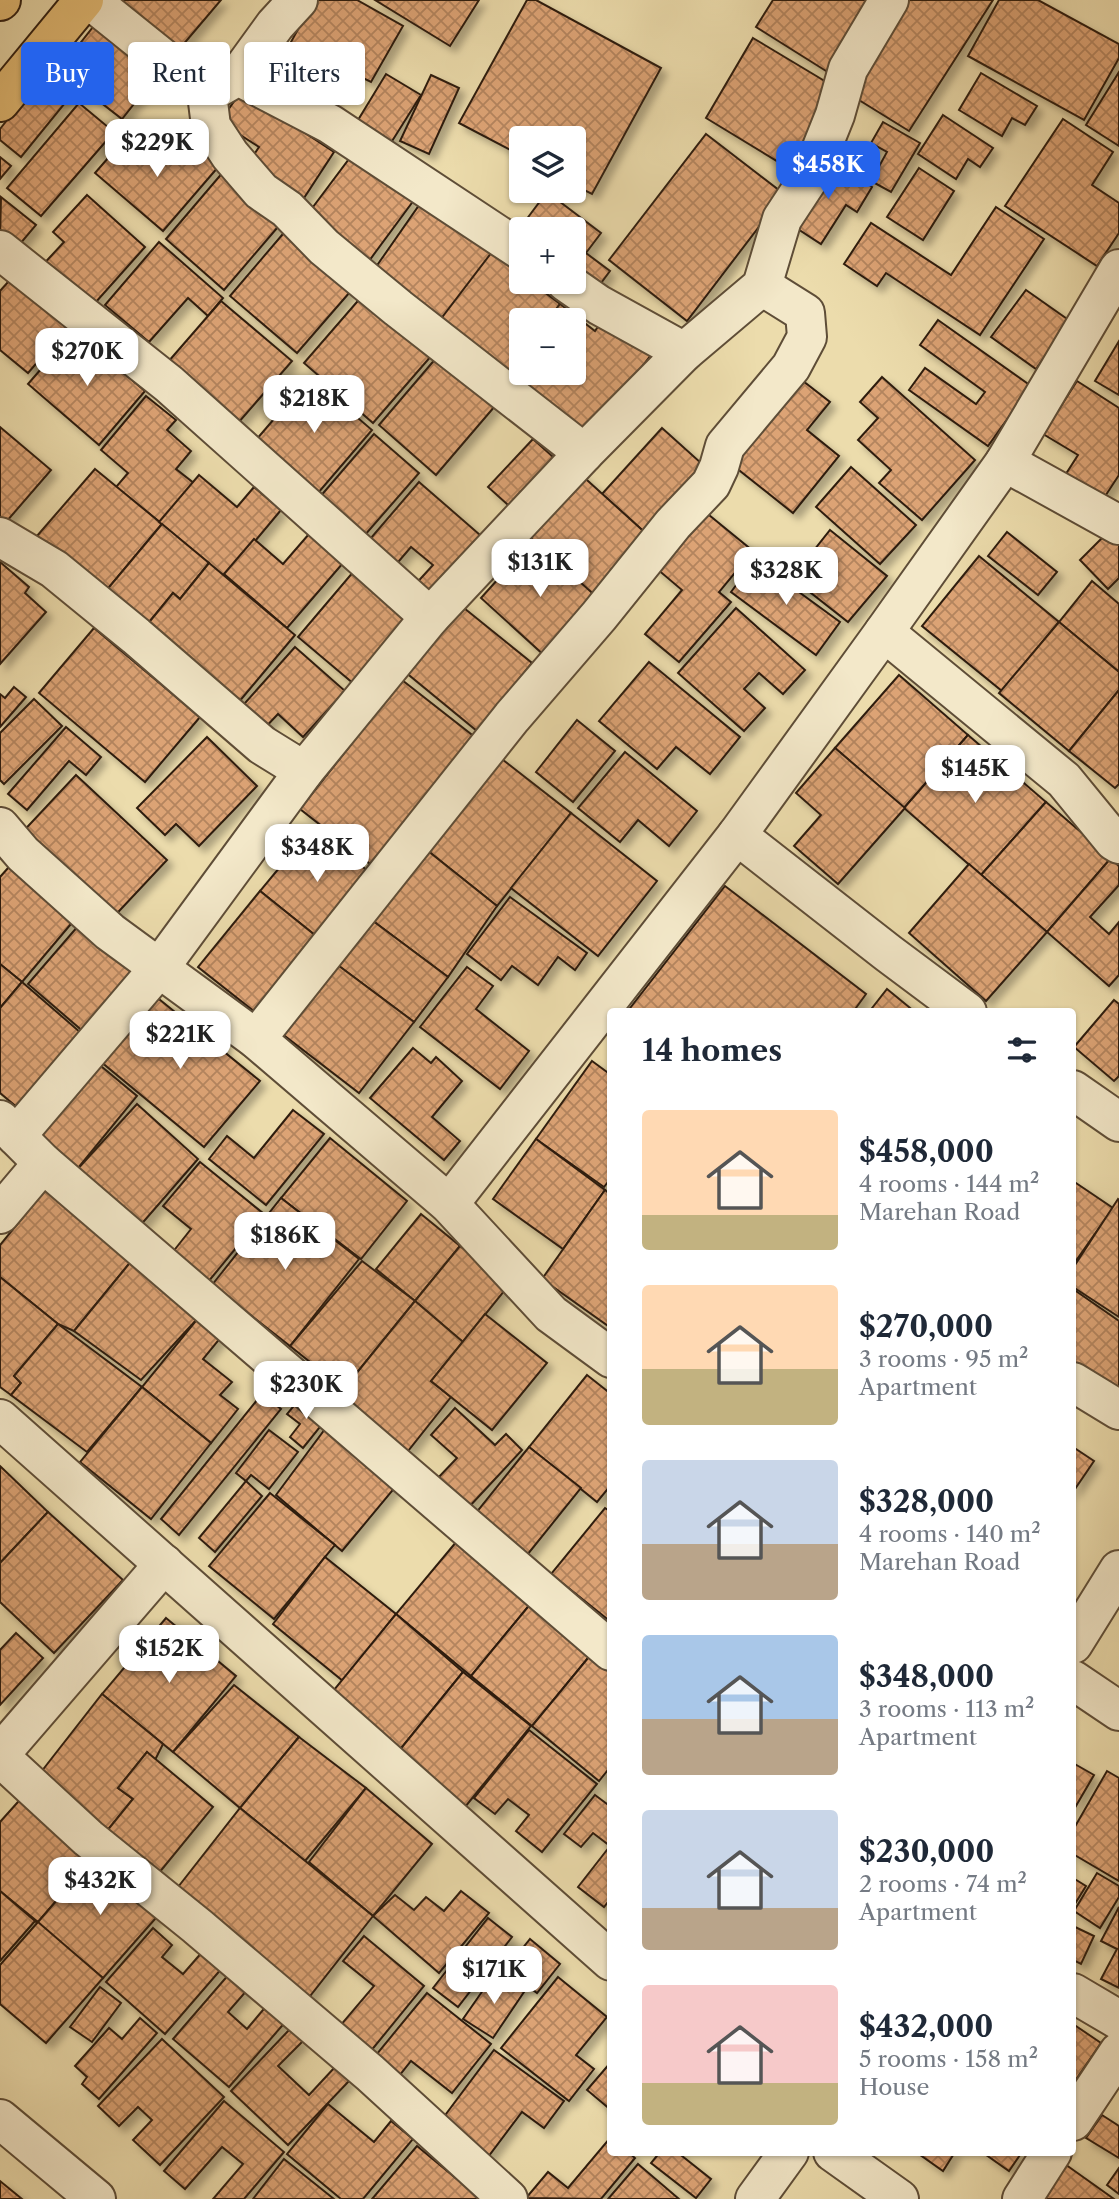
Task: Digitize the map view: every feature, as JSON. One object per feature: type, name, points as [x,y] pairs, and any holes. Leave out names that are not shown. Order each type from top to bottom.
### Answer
[{"type":"main road","points":[[0,102],[84,0]]},
{"type":"street","points":[[90,0],[155,42]]},
{"type":"street","points":[[230,76],[298,0]]},
{"type":"street","points":[[607,1648],[43,1163],[8,1128],[160,967],[304,771],[430,617],[584,453],[684,352],[762,286],[782,219],[811,175],[835,115],[848,69],[889,0]]},
{"type":"street","points":[[230,88],[330,124],[509,242]]},
{"type":"street","points":[[217,105],[211,126],[230,155],[261,191],[287,209],[324,247],[584,453]]},
{"type":"street","points":[[0,250],[169,384],[430,617]]},
{"type":"street","points":[[614,1008],[1005,462],[1119,269]]},
{"type":"street","points":[[256,1039],[512,717],[600,616],[673,524],[711,484],[725,446],[791,367],[807,337],[805,313],[762,286]]},
{"type":"street","points":[[583,294],[684,352]]},
{"type":"street","points":[[1005,462],[1119,525]]},
{"type":"street","points":[[0,537],[54,569],[262,745],[304,771]]},
{"type":"street","points":[[884,632],[1064,780],[1119,844]]},
{"type":"street","points":[[0,827],[23,854],[110,932],[256,1039],[449,1204],[551,1314],[607,1356]]},
{"type":"street","points":[[737,835],[962,1008]]},
{"type":"street","points":[[449,1204],[603,1024]]},
{"type":"street","points":[[1076,1092],[1119,1122]]},
{"type":"street","points":[[0,1214],[43,1163]]},
{"type":"street","points":[[1076,1384],[1119,1410]]},
{"type":"street","points":[[0,1419],[607,1957]]},
{"type":"street","points":[[164,1563],[0,1755],[88,1838],[197,1926],[370,2073],[508,2199]]},
{"type":"street","points":[[1076,1639],[1119,1570]]},
{"type":"street","points":[[1076,1682],[1119,1711]]},
{"type":"street","points":[[1076,1995],[1119,2020]]},
{"type":"street","points":[[1076,2116],[1119,2052]]},
{"type":"street","points":[[0,2119],[96,2199]]},
{"type":"street","points":[[755,2199],[786,2156]]},
{"type":"street","points":[[839,2156],[899,2199]]},
{"type":"street","points":[[1022,2199],[1049,2156]]},
{"type":"building","points":[[112,0],[221,0],[185,42],[163,42]]},
{"type":"building","points":[[314,0],[357,0],[403,26],[371,82],[365,79],[365,42],[291,42]]},
{"type":"building","points":[[375,0],[479,0],[450,46]]},
{"type":"building","points":[[527,0],[536,0],[661,68],[592,194],[586,191],[586,126],[509,126],[509,149],[459,123]]},
{"type":"building","points":[[773,0],[883,0],[834,76],[756,27]]},
{"type":"building","points":[[904,0],[993,0],[909,131],[846,92]]},
{"type":"building","points":[[999,0],[1038,0],[1119,44],[1119,58],[1084,120],[968,56]]},
{"type":"building","points":[[97,22],[128,46],[128,105],[133,105],[122,119],[104,105],[114,105],[114,42],[81,42]]},
{"type":"building","points":[[753,38],[838,89],[790,169],[706,118]]},
{"type":"building","points":[[1119,72],[1119,146],[1086,125]]},
{"type":"building","points":[[981,73],[1037,106],[1025,125],[1012,118],[1002,136],[959,110]]},
{"type":"building","points":[[386,74],[421,95],[389,146],[355,125]]},
{"type":"building","points":[[431,75],[459,88],[429,154],[400,141]]},
{"type":"building","points":[[241,91],[244,93],[244,105],[262,105],[334,152],[302,201],[247,165],[259,147],[220,122]]},
{"type":"building","points":[[21,103],[21,105],[63,105],[21,157],[0,140],[0,129]]},
{"type":"building","points":[[77,105],[81,105],[114,132],[41,216],[7,188]]},
{"type":"building","points":[[943,115],[993,148],[980,167],[968,159],[956,179],[918,154]]},
{"type":"building","points":[[1063,119],[1113,152],[1092,185],[1119,203],[1119,233],[1097,266],[1005,206]]},
{"type":"building","points":[[883,122],[920,143],[891,192],[871,181],[887,152],[871,143]]},
{"type":"building","points":[[706,134],[784,194],[687,321],[609,260]]},
{"type":"building","points":[[153,135],[182,161],[195,145],[219,166],[163,231],[95,173],[122,142],[135,155]]},
{"type":"building","points":[[352,155],[414,200],[366,265],[304,219]]},
{"type":"building","points":[[0,157],[11,166],[0,179]]},
{"type":"building","points":[[828,158],[872,187],[857,212],[846,205],[821,244],[787,222]]},
{"type":"building","points":[[919,168],[954,191],[923,240],[887,217]]},
{"type":"building","points":[[224,171],[283,221],[224,290],[166,239]]},
{"type":"building","points":[[87,195],[145,247],[87,312],[39,269],[64,242],[53,232]]},
{"type":"building","points":[[1,197],[36,225],[14,251],[0,240]]},
{"type":"building","points":[[422,201],[495,252],[444,325],[371,274]]},
{"type":"building","points":[[539,203],[561,203],[580,217],[528,217]]},
{"type":"building","points":[[996,207],[1044,239],[980,335],[886,273],[877,286],[844,264],[871,223],[951,275]]},
{"type":"building","points":[[586,222],[601,233],[586,253]]},
{"type":"building","points":[[288,228],[356,285],[297,353],[230,296]]},
{"type":"building","points":[[159,242],[223,298],[208,316],[188,298],[149,342],[105,305]]},
{"type":"building","points":[[492,252],[509,264],[509,294],[547,294],[560,304],[557,308],[509,308],[509,371],[505,376],[437,324]]},
{"type":"building","points":[[586,253],[610,271],[595,291],[586,284]]},
{"type":"building","points":[[18,271],[74,320],[28,373],[0,350],[0,291]]},
{"type":"building","points":[[1026,290],[1070,321],[1036,369],[991,337]]},
{"type":"building","points":[[363,295],[432,355],[373,423],[304,363]]},
{"type":"building","points":[[221,301],[292,361],[238,423],[168,362]]},
{"type":"building","points":[[606,315],[654,351],[587,438],[517,385],[586,385],[586,324],[595,331]]},
{"type":"building","points":[[938,320],[1031,386],[988,446],[909,390],[925,368],[976,404],[985,392],[920,345]]},
{"type":"building","points":[[74,331],[145,391],[99,445],[28,384]]},
{"type":"building","points":[[1119,341],[1119,395],[1095,381]]},
{"type":"building","points":[[437,357],[495,406],[436,475],[379,425]]},
{"type":"building","points":[[794,374],[830,402],[807,430],[839,456],[793,513],[725,459]]},
{"type":"building","points":[[310,377],[372,430],[318,493],[256,440]]},
{"type":"building","points":[[882,377],[975,460],[922,520],[879,483],[891,470],[858,440],[878,418],[860,402]]},
{"type":"building","points":[[1077,381],[1119,408],[1119,475],[1100,504],[1062,480],[1078,455],[1043,434]]},
{"type":"building","points":[[146,396],[176,420],[167,430],[191,451],[176,469],[195,484],[162,524],[116,487],[128,473],[101,450]]},
{"type":"building","points":[[0,427],[51,470],[0,529]]},
{"type":"building","points":[[662,428],[711,472],[651,538],[602,494]]},
{"type":"building","points":[[374,434],[419,473],[364,536],[319,498]]},
{"type":"building","points":[[533,439],[562,465],[517,513],[488,487]]},
{"type":"building","points":[[851,467],[916,525],[880,564],[816,507]]},
{"type":"building","points":[[95,469],[162,524],[105,592],[37,536]]},
{"type":"building","points":[[577,471],[651,538],[597,598],[523,531]]},
{"type":"building","points":[[199,475],[237,507],[254,487],[281,510],[225,577],[159,522]]},
{"type":"building","points":[[419,482],[487,541],[432,605],[412,588],[433,565],[411,547],[393,568],[365,545]]},
{"type":"building","points":[[698,506],[753,551],[719,592],[731,602],[679,662],[645,634],[682,590],[650,563]]},
{"type":"building","points":[[162,524],[209,563],[180,599],[173,593],[146,626],[105,592]]},
{"type":"building","points":[[830,530],[887,576],[848,622],[792,578]]},
{"type":"building","points":[[1110,530],[1119,539],[1119,578],[1108,589],[1080,560]]},
{"type":"building","points":[[1007,532],[1057,572],[1038,595],[988,556]]},
{"type":"building","points":[[309,534],[343,563],[287,628],[224,574],[254,539],[283,564]]},
{"type":"building","points":[[533,540],[599,599],[546,657],[481,598]]},
{"type":"building","points":[[979,556],[1059,622],[1002,691],[922,626]]},
{"type":"building","points":[[755,560],[840,622],[816,655],[731,592]]},
{"type":"building","points":[[0,562],[29,587],[25,593],[46,612],[0,664]]},
{"type":"building","points":[[209,563],[295,635],[238,703],[146,626],[173,593],[180,599]]},
{"type":"building","points":[[354,571],[416,624],[360,689],[298,637]]},
{"type":"building","points":[[1092,581],[1119,604],[1119,672],[1059,622]]},
{"type":"building","points":[[459,604],[532,663],[477,731],[404,671]]},
{"type":"building","points":[[736,608],[805,670],[783,694],[759,673],[744,689],[765,708],[744,731],[678,673]]},
{"type":"building","points":[[1059,622],[1119,672],[1119,690],[1069,751],[999,693]]},
{"type":"building","points":[[94,628],[200,717],[145,782],[39,693]]},
{"type":"building","points":[[295,647],[345,691],[303,737],[278,714],[260,733],[237,712]]},
{"type":"building","points":[[649,662],[740,737],[710,774],[676,747],[657,769],[599,721]]},
{"type":"building","points":[[899,675],[968,735],[904,808],[835,748]]},
{"type":"building","points":[[402,680],[476,738],[374,867],[300,809]]},
{"type":"building","points":[[14,687],[26,697],[0,727],[0,694],[5,698]]},
{"type":"building","points":[[1119,690],[1119,784],[1115,788],[1069,751]]},
{"type":"building","points":[[34,699],[62,726],[4,784],[0,780],[0,733]]},
{"type":"building","points":[[577,720],[615,751],[573,802],[536,772]]},
{"type":"building","points":[[66,727],[101,757],[86,775],[69,761],[27,810],[8,794]]},
{"type":"building","points":[[968,735],[1046,802],[981,875],[904,808]]},
{"type":"building","points":[[207,737],[257,786],[199,846],[176,824],[165,835],[137,808]]},
{"type":"building","points":[[835,748],[905,808],[838,884],[794,846],[821,815],[796,793]]},
{"type":"building","points":[[625,752],[697,811],[669,846],[638,820],[620,842],[578,808]]},
{"type":"building","points":[[498,756],[571,813],[497,906],[423,847]]},
{"type":"building","points":[[76,775],[167,860],[106,925],[16,839]]},
{"type":"building","points":[[1046,802],[1111,858],[1047,932],[981,875]]},
{"type":"building","points":[[571,813],[657,881],[598,956],[511,888]]},
{"type":"building","points":[[313,827],[374,876],[321,940],[260,891]]},
{"type":"building","points":[[423,847],[497,906],[448,977],[369,918]]},
{"type":"building","points":[[17,858],[81,912],[22,982],[0,964],[0,877]]},
{"type":"building","points":[[1111,858],[1119,866],[1119,885],[1090,917],[1109,934],[1119,922],[1119,975],[1109,986],[1047,932]]},
{"type":"building","points":[[969,864],[1047,932],[986,1001],[909,933]]},
{"type":"building","points":[[725,886],[866,994],[856,1008],[630,1008]]},
{"type":"building","points":[[260,891],[321,940],[260,1016],[198,967]]},
{"type":"building","points":[[510,897],[587,953],[575,970],[558,957],[538,985],[512,966],[501,980],[467,954]]},
{"type":"building","points":[[85,918],[149,972],[92,1039],[28,984]]},
{"type":"building","points":[[369,918],[448,977],[414,1022],[335,963]]},
{"type":"building","points":[[335,963],[414,1022],[359,1093],[281,1033]]},
{"type":"building","points":[[0,964],[22,982],[0,1008]]},
{"type":"building","points":[[467,967],[493,986],[476,1009],[529,1051],[500,1089],[420,1027]]},
{"type":"building","points":[[22,982],[88,1039],[24,1113],[0,1093],[0,1008]]},
{"type":"building","points":[[887,989],[910,1008],[872,1008]]},
{"type":"building","points":[[154,995],[260,1081],[204,1147],[100,1061]]},
{"type":"building","points":[[1114,1000],[1119,1004],[1119,1076],[1114,1081],[1076,1049],[1076,1045]]},
{"type":"building","points":[[413,1048],[431,1063],[436,1057],[462,1081],[432,1117],[460,1141],[444,1160],[370,1098]]},
{"type":"building","points":[[90,1057],[137,1096],[74,1173],[26,1134]]},
{"type":"building","points":[[592,1061],[607,1072],[607,1183],[604,1187],[536,1139]]},
{"type":"building","points":[[137,1104],[198,1159],[138,1228],[74,1173]]},
{"type":"building","points":[[293,1110],[324,1134],[266,1205],[209,1159],[227,1136],[254,1158]]},
{"type":"building","points":[[330,1138],[407,1201],[361,1259],[281,1198]]},
{"type":"building","points":[[536,1139],[605,1190],[563,1249],[493,1199]]},
{"type":"building","points":[[200,1162],[264,1214],[208,1282],[172,1253],[191,1229],[163,1206]]},
{"type":"building","points":[[1076,1183],[1113,1208],[1076,1261]]},
{"type":"building","points":[[46,1189],[133,1259],[74,1331],[58,1324],[0,1277],[0,1245]]},
{"type":"building","points":[[605,1190],[607,1325],[542,1279]]},
{"type":"building","points":[[281,1198],[359,1259],[290,1346],[212,1285]]},
{"type":"building","points":[[1118,1199],[1119,1317],[1076,1289],[1076,1263]]},
{"type":"building","points":[[421,1214],[460,1246],[415,1301],[376,1269]]},
{"type":"building","points":[[460,1246],[509,1285],[463,1342],[415,1301]]},
{"type":"building","points":[[133,1259],[199,1317],[141,1380],[74,1331]]},
{"type":"building","points":[[362,1261],[415,1301],[338,1396],[315,1377],[320,1370],[290,1346]]},
{"type":"building","points":[[0,1277],[58,1324],[14,1376],[21,1383],[11,1395],[0,1387]]},
{"type":"building","points":[[1076,1291],[1119,1321],[1119,1395],[1076,1366]]},
{"type":"building","points":[[415,1301],[463,1342],[431,1381],[451,1397],[408,1451],[338,1396]]},
{"type":"building","points":[[485,1314],[547,1363],[492,1430],[431,1381]]},
{"type":"building","points":[[199,1317],[222,1336],[203,1359],[232,1382],[220,1395],[238,1409],[211,1443],[142,1387]]},
{"type":"building","points":[[58,1324],[142,1387],[87,1452],[11,1395],[21,1383],[14,1376]]},
{"type":"building","points":[[274,1374],[292,1388],[283,1401],[264,1387]]},
{"type":"building","points":[[587,1375],[607,1391],[607,1490],[597,1502],[529,1447]]},
{"type":"building","points":[[142,1387],[211,1443],[151,1519],[80,1462]]},
{"type":"building","points":[[262,1394],[281,1409],[179,1535],[161,1519]]},
{"type":"building","points":[[302,1396],[328,1417],[303,1448],[290,1437],[300,1424],[287,1414]]},
{"type":"building","points":[[455,1408],[495,1445],[506,1434],[522,1450],[468,1508],[436,1480],[457,1458],[431,1435]]},
{"type":"building","points":[[331,1421],[402,1479],[342,1551],[276,1495]]},
{"type":"building","points":[[269,1430],[298,1452],[269,1489],[251,1475],[246,1481],[236,1473]]},
{"type":"building","points":[[529,1447],[581,1488],[519,1565],[467,1524]]},
{"type":"building","points":[[1076,1449],[1094,1461],[1076,1488]]},
{"type":"building","points":[[0,1466],[48,1512],[0,1563]]},
{"type":"building","points":[[246,1481],[262,1496],[215,1552],[199,1538]]},
{"type":"building","points":[[270,1493],[335,1545],[274,1619],[209,1566]]},
{"type":"building","points":[[605,1508],[607,1509],[607,1619],[551,1574]]},
{"type":"building","points":[[48,1512],[123,1580],[54,1653],[0,1602],[0,1563]]},
{"type":"building","points":[[457,1541],[532,1602],[471,1676],[396,1614]]},
{"type":"building","points":[[325,1557],[396,1614],[343,1681],[273,1624]]},
{"type":"building","points":[[532,1602],[593,1652],[532,1726],[471,1676]]},
{"type":"building","points":[[396,1614],[463,1672],[398,1752],[329,1696]]},
{"type":"building","points":[[166,1618],[236,1676],[173,1752],[102,1694]]},
{"type":"building","points":[[16,1633],[43,1658],[0,1705],[0,1650]]},
{"type":"building","points":[[593,1652],[607,1663],[607,1771],[599,1781],[532,1726]]},
{"type":"building","points":[[463,1672],[531,1726],[465,1807],[398,1752]]},
{"type":"building","points":[[234,1685],[299,1737],[240,1808],[173,1752]]},
{"type":"building","points":[[102,1694],[163,1744],[155,1760],[147,1752],[118,1788],[133,1799],[102,1837],[34,1781]]},
{"type":"building","points":[[529,1730],[597,1784],[542,1852],[516,1831],[529,1815],[508,1799],[495,1814],[474,1798]]},
{"type":"building","points":[[299,1737],[366,1788],[305,1861],[240,1808]]},
{"type":"building","points":[[147,1752],[213,1807],[154,1879],[102,1837],[133,1799],[118,1788]]},
{"type":"building","points":[[1076,1765],[1094,1775],[1076,1806]]},
{"type":"building","points":[[1107,1771],[1119,1778],[1119,1881],[1076,1856],[1076,1825]]},
{"type":"building","points":[[366,1788],[432,1844],[373,1916],[309,1862]]},
{"type":"building","points":[[26,1793],[96,1855],[38,1922],[0,1891],[0,1822]]},
{"type":"building","points":[[595,1795],[607,1804],[607,1844],[593,1833],[581,1847],[564,1834]]},
{"type":"building","points":[[240,1808],[373,1916],[303,2005],[171,1896]]},
{"type":"building","points":[[607,1850],[607,1903],[604,1907],[578,1887]]},
{"type":"building","points":[[96,1855],[162,1911],[103,1978],[35,1921],[38,1922]]},
{"type":"building","points":[[1097,1873],[1119,1886],[1119,1897],[1100,1928],[1076,1912],[1076,1908]]},
{"type":"building","points":[[1076,1880],[1086,1886],[1076,1902]]},
{"type":"building","points":[[0,1891],[35,1921],[0,1961]]},
{"type":"building","points":[[461,1891],[489,1913],[439,1973],[373,1916],[395,1895],[414,1910],[426,1897],[444,1911]]},
{"type":"building","points":[[1119,1907],[1119,1988],[1101,1979],[1117,1949],[1101,1941]]},
{"type":"building","points":[[488,1918],[512,1937],[458,2007],[433,1988]]},
{"type":"building","points":[[38,1922],[103,1978],[46,2043],[0,2004],[0,1965]]},
{"type":"building","points":[[1076,1927],[1094,1936],[1081,1964],[1076,1962]]},
{"type":"building","points":[[153,1928],[172,1945],[162,1957],[183,1974],[210,1943],[229,1960],[165,2034],[106,1982]]},
{"type":"building","points":[[364,1936],[424,1986],[370,2052],[339,2027],[374,1986],[343,1961]]},
{"type":"building","points":[[530,1939],[560,1964],[537,1993],[506,1969]]},
{"type":"building","points":[[230,1973],[249,1988],[228,2012],[247,2029],[268,2004],[287,2020],[229,2087],[173,2039]]},
{"type":"building","points":[[495,1973],[524,1992],[493,2038],[463,2019]]},
{"type":"building","points":[[558,1977],[607,2017],[576,2055],[594,2069],[569,2101],[501,2048]]},
{"type":"building","points":[[100,1987],[121,2003],[92,2042],[70,2027]]},
{"type":"building","points":[[427,1993],[491,2044],[452,2093],[411,2061],[395,2081],[376,2055]]},
{"type":"building","points":[[140,2018],[157,2033],[99,2099],[82,2084],[87,2077],[75,2066],[109,2028],[122,2039]]},
{"type":"building","points":[[1076,2026],[1101,2043],[1076,2080]]},
{"type":"building","points":[[290,2029],[303,2041],[278,2066],[309,2095],[335,2067],[349,2081],[288,2145],[231,2091]]},
{"type":"building","points":[[162,2039],[224,2097],[160,2165],[133,2140],[152,2120],[138,2107],[119,2126],[98,2106]]},
{"type":"building","points":[[494,2050],[564,2101],[544,2128],[522,2112],[488,2157],[440,2122]]},
{"type":"building","points":[[607,2067],[607,2107],[587,2090]]},
{"type":"building","points":[[224,2101],[284,2152],[244,2199],[213,2199],[243,2164],[222,2147],[185,2189],[164,2171]]},
{"type":"building","points":[[328,2104],[374,2142],[391,2121],[413,2139],[363,2199],[341,2199],[287,2154]]},
{"type":"building","points":[[1102,2115],[1119,2126],[1119,2158],[1086,2138]]},
{"type":"building","points":[[607,2142],[607,2156],[635,2158],[601,2199],[526,2198],[548,2172],[568,2188]]},
{"type":"building","points":[[417,2146],[481,2199],[372,2199]]},
{"type":"building","points":[[657,2156],[682,2156],[711,2179],[696,2198],[651,2163]]},
{"type":"building","points":[[922,2156],[952,2156],[943,2171]]},
{"type":"building","points":[[988,2156],[1019,2156],[1009,2171]]},
{"type":"building","points":[[284,2159],[334,2199],[253,2199]]},
{"type":"building","points":[[1062,2162],[1114,2199],[1035,2199]]},
{"type":"building","points":[[638,2164],[679,2199],[608,2199]]},
{"type":"building","points":[[1119,2168],[1119,2194],[1107,2185]]},
{"type":"building","points":[[0,2181],[22,2199],[0,2199]]}]
